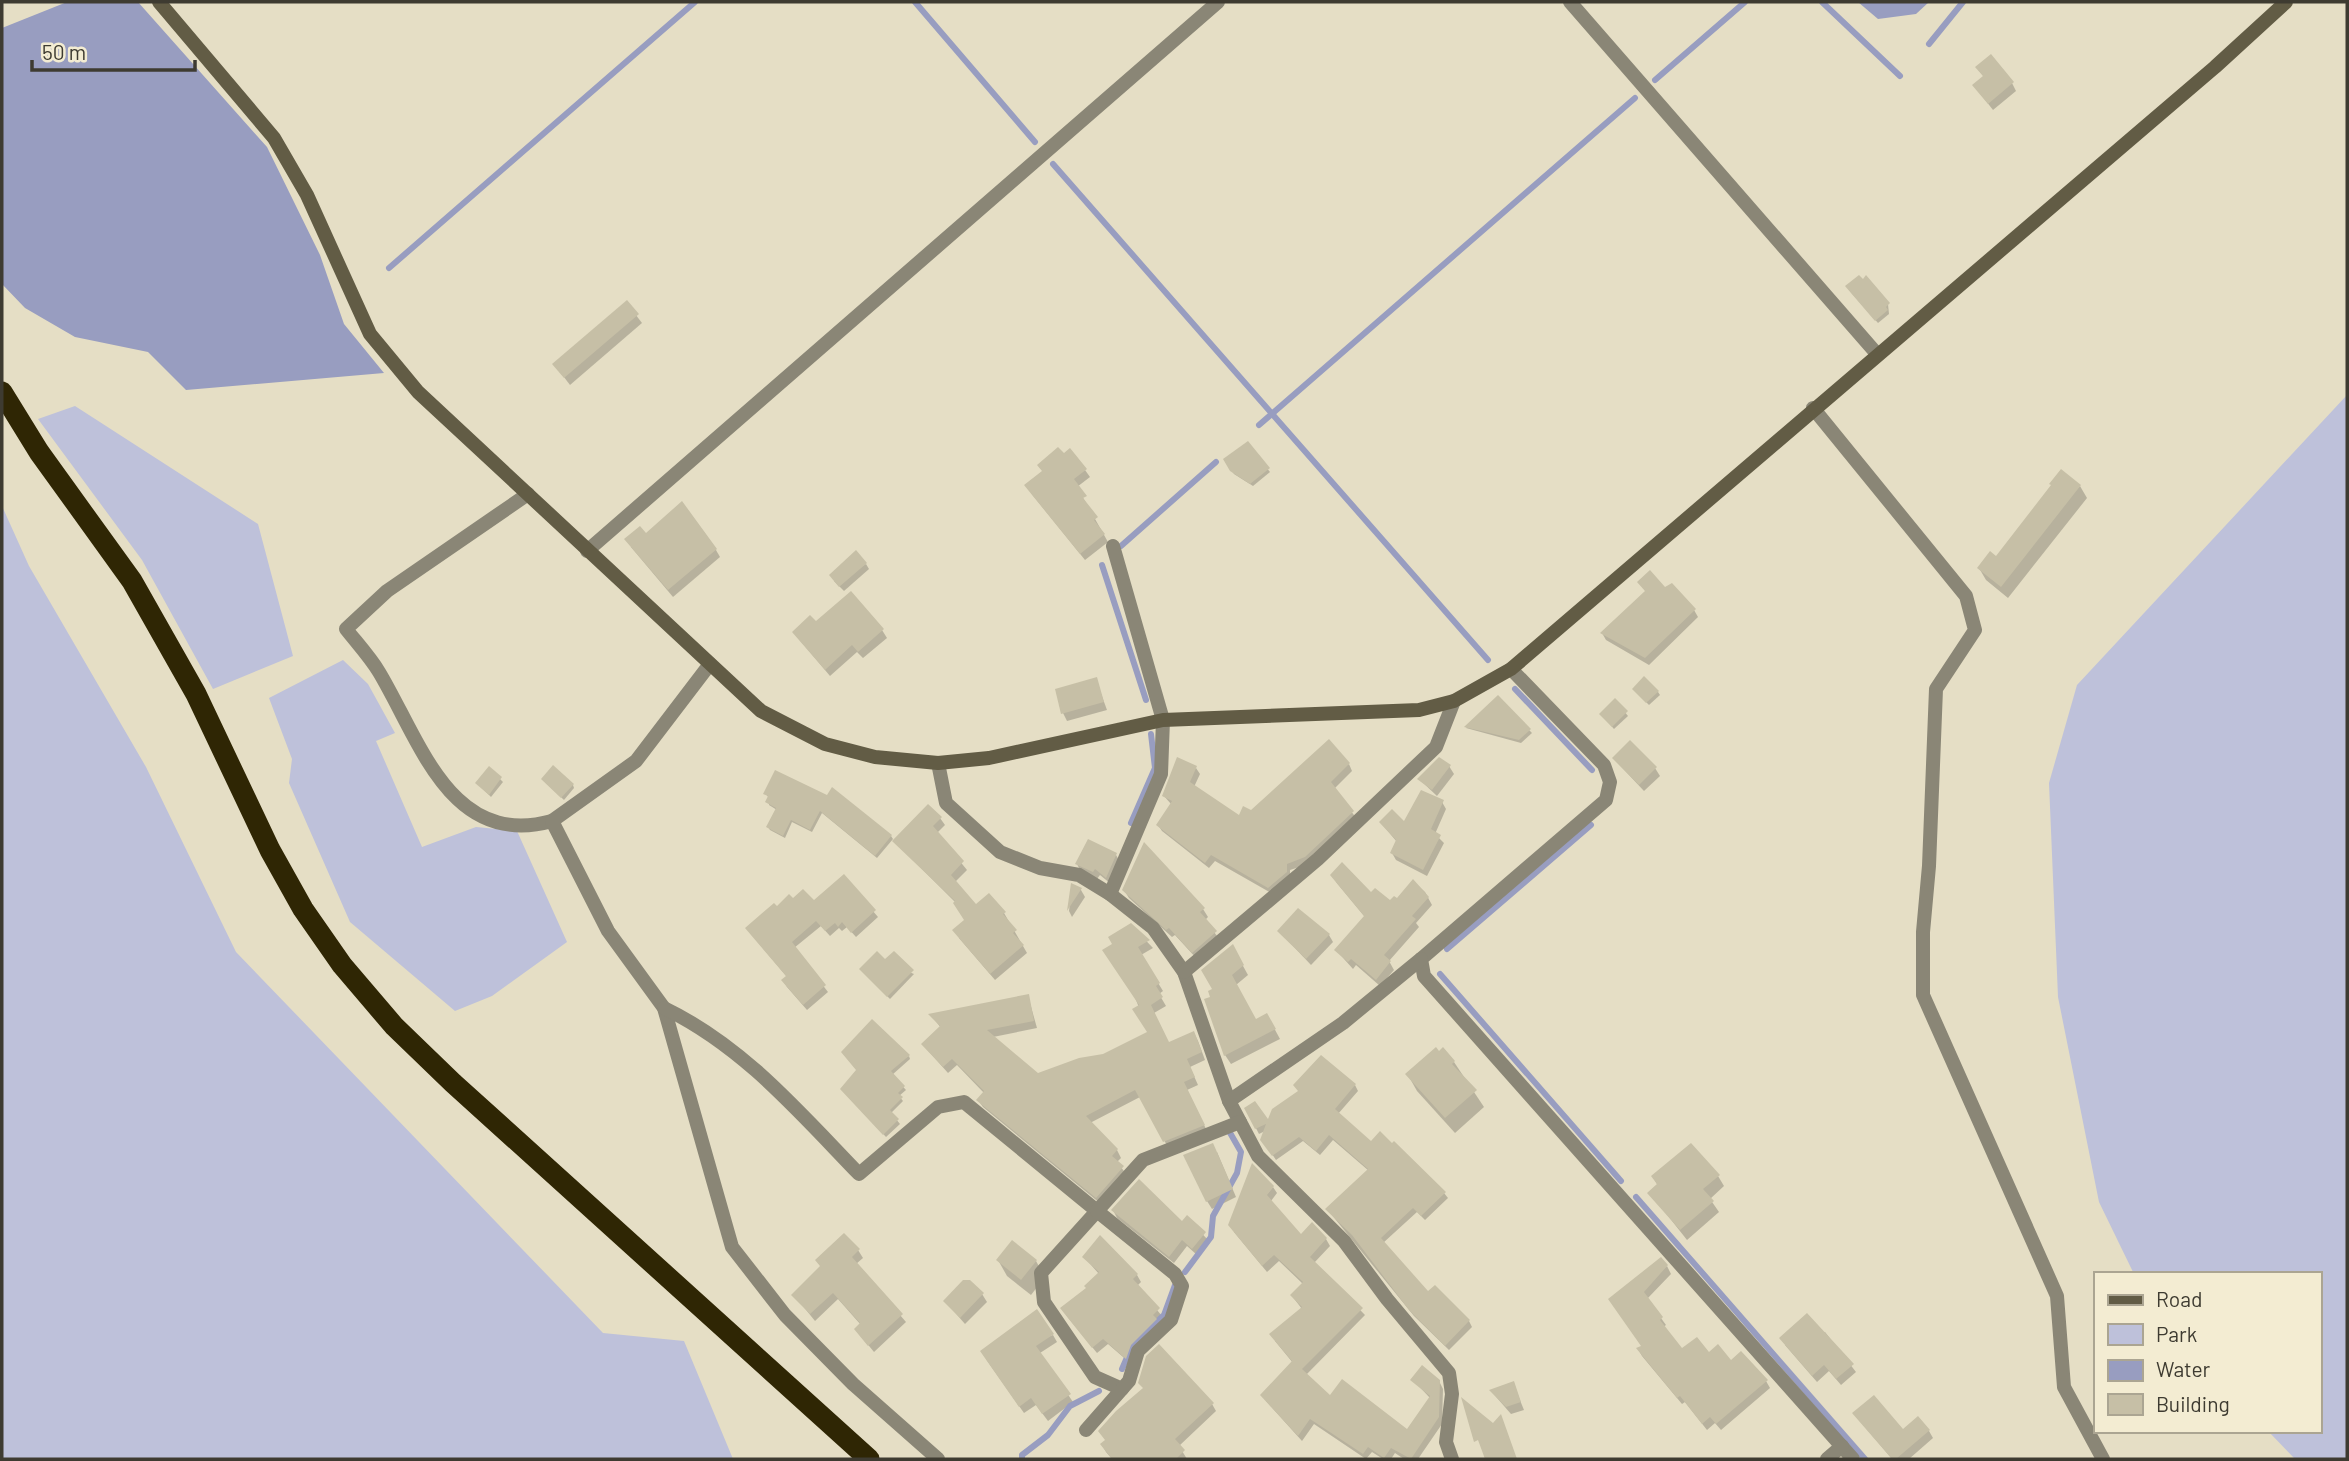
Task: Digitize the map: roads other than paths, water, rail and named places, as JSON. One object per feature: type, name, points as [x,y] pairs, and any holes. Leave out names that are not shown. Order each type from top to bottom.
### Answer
[{"type":"highway","points":[[2,392],[39,453],[132,581],[195,694],[270,850],[303,909],[342,965],[394,1026],[453,1083],[869,1459]]},
{"type":"street","points":[[160,2],[274,138],[307,195],[370,334],[418,392],[761,711],[825,744],[875,757],[938,763],[989,758],[1163,720],[1419,710],[1454,701],[1511,669],[2215,67],[2286,2]]},
{"type":"street","points":[[587,551],[1218,2]]},
{"type":"street","points":[[1570,2],[1877,354]]},
{"type":"street","points":[[1813,408],[1966,596],[1975,630],[1936,689],[1929,866],[1923,932],[1923,995],[2057,1296],[2064,1387],[2103,1459]]},
{"type":"street","points":[[528,495],[387,591],[346,629],[379,671],[416,743],[465,809],[481,817],[531,827],[552,821],[636,761],[710,664]]},
{"type":"street","points":[[1110,894],[1161,775],[1163,720],[1113,546]]},
{"type":"street","points":[[1229,1101],[1343,1023],[1606,800],[1610,782],[1604,765],[1511,669]]},
{"type":"street","points":[[1184,972],[1318,859],[1436,747],[1454,701]]},
{"type":"street","points":[[938,763],[946,803],[1000,852],[1040,868],[1079,875],[1110,894],[1153,928],[1184,972],[1229,1101],[1258,1156],[1344,1241],[1387,1299],[1449,1373],[1452,1394],[1446,1442],[1452,1459]]},
{"type":"street","points":[[552,821],[608,931],[664,1008],[732,1247],[785,1315],[843,1374],[938,1459]]},
{"type":"street","points":[[1421,959],[1424,976],[1853,1459]]},
{"type":"street","points":[[664,1008],[693,1022],[757,1069],[859,1174],[938,1107],[964,1102],[1175,1274],[1182,1286],[1171,1320],[1138,1351],[1129,1381],[1086,1430]]},
{"type":"street","points":[[1122,1389],[1095,1377],[1044,1302],[1041,1273],[1143,1160],[1240,1122]]},
{"type":"street","points":[[1827,1459],[1842,1446]]},
{"type":"water","points":[[67,2],[138,2],[267,147],[320,255],[344,324],[384,373],[186,390],[148,352],[75,337],[25,308],[2,284],[2,28]]},
{"type":"water","points":[[1858,2],[1929,2],[1916,14],[1878,19]]},
{"type":"waterway","points":[[389,268],[695,2]]},
{"type":"waterway","points":[[915,2],[1035,142]]},
{"type":"waterway","points":[[1655,80],[1745,2]]},
{"type":"waterway","points":[[1822,2],[1900,76]]},
{"type":"waterway","points":[[1929,44],[1963,2]]},
{"type":"waterway","points":[[1259,425],[1635,98]]},
{"type":"waterway","points":[[1053,164],[1488,660]]},
{"type":"waterway","points":[[1121,546],[1216,462]]},
{"type":"waterway","points":[[1102,565],[1146,700]]},
{"type":"waterway","points":[[1515,689],[1592,770]]},
{"type":"waterway","points":[[1131,823],[1155,768],[1151,734]]},
{"type":"waterway","points":[[1447,949],[1591,825]]},
{"type":"waterway","points":[[1440,974],[1621,1181]]},
{"type":"waterway","points":[[1185,1272],[1211,1237],[1213,1216],[1237,1173],[1241,1152],[1229,1131]]},
{"type":"waterway","points":[[1636,1197],[1865,1459]]},
{"type":"waterway","points":[[1122,1369],[1132,1346],[1164,1315],[1175,1285]]},
{"type":"waterway","points":[[1022,1459],[1022,1455],[1048,1435],[1070,1406],[1099,1391]]}]
